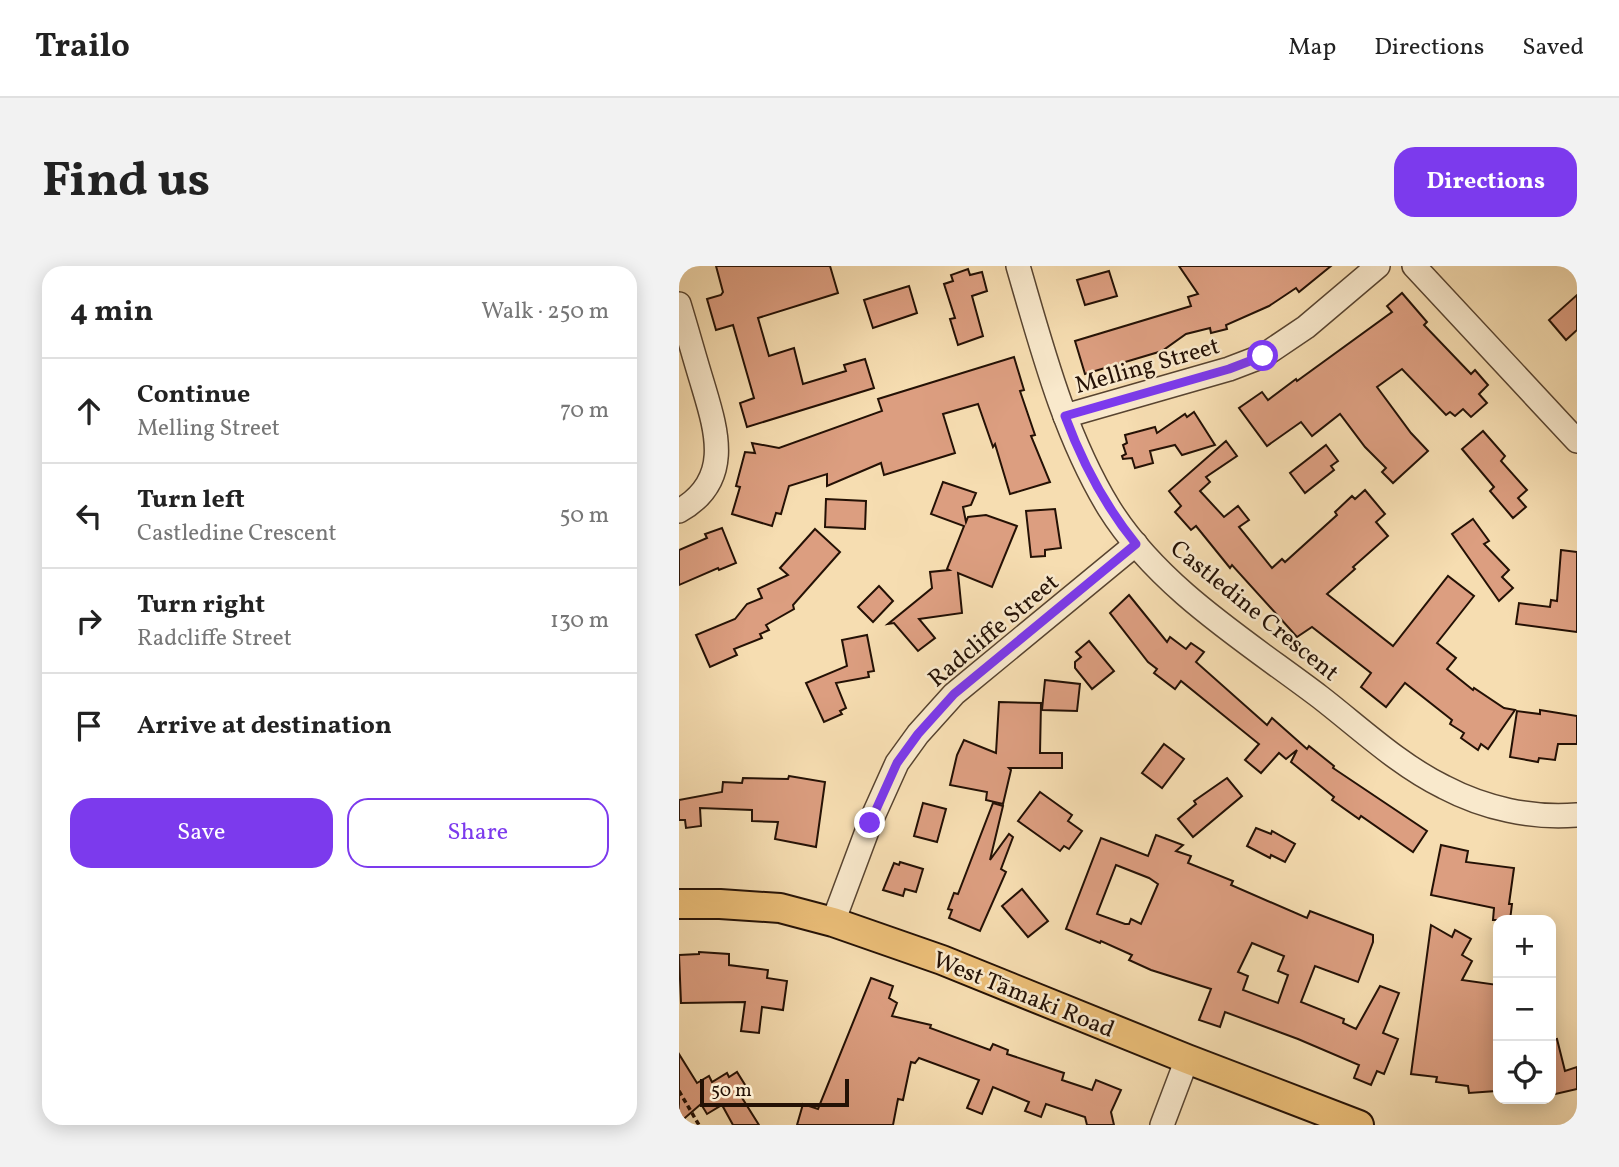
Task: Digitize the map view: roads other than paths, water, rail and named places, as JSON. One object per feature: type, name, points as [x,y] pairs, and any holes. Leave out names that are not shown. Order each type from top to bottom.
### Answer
[{"type":"main road","name":"West Tāmaki Road","points":[[679,904],[780,908],[833,922],[942,960],[1359,1125]]},
{"type":"street","name":"Castledine Crescent","points":[[1018,266],[1078,450],[1109,507],[1136,544],[1188,596],[1408,765],[1442,786],[1481,803],[1517,811],[1543,816],[1577,815]]},
{"type":"street","name":"Melling Street","points":[[1065,416],[1229,369],[1263,356],[1306,327],[1378,266]]},
{"type":"street","points":[[1414,266],[1577,442]]},
{"type":"street","points":[[679,304],[717,438],[712,475],[697,497],[679,511]]},
{"type":"street","name":"Radcliffe Street","points":[[833,922],[875,811],[897,763],[918,734],[954,694],[1136,544]]},
{"type":"street","points":[[1161,1125],[1187,1059]]}]
